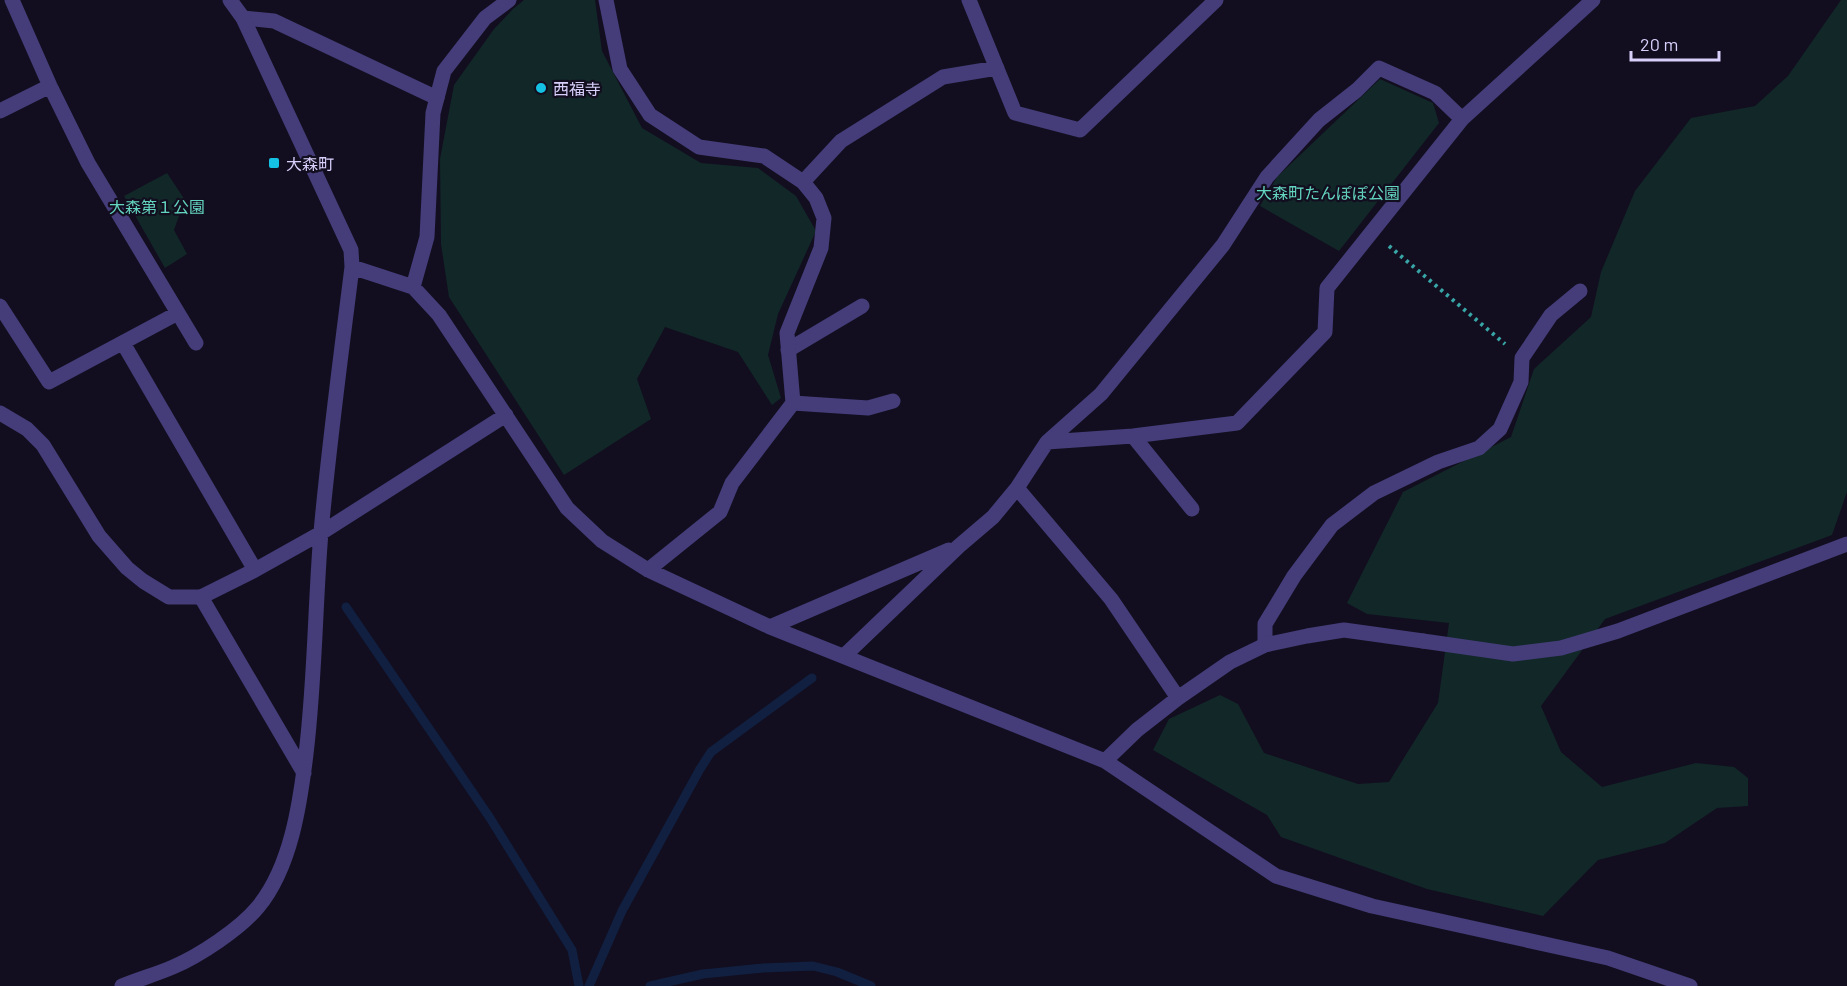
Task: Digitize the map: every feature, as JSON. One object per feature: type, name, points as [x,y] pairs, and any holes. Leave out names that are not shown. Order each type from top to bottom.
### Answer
[{"type":"street","points":[[12,0],[50,86],[88,163],[196,343]]},
{"type":"street","points":[[122,986],[190,959],[232,931],[258,906],[270,888],[294,831],[312,705],[321,533],[352,267],[351,250],[243,18],[230,0]]},
{"type":"street","points":[[413,286],[427,237],[433,113],[444,71],[485,18],[508,0]]},
{"type":"street","points":[[606,0],[620,69],[650,115],[699,147],[764,156],[803,182],[816,198],[824,218],[821,248],[787,333],[794,403],[732,483],[720,512],[648,570]]},
{"type":"street","points":[[969,0],[1015,112],[1080,130],[1216,0]]},
{"type":"street","points":[[1047,442],[1133,436],[1237,423],[1325,332],[1327,288],[1462,118],[1593,0]]},
{"type":"street","points":[[243,18],[274,21],[437,98]]},
{"type":"street","points":[[803,182],[841,141],[943,77],[997,68]]},
{"type":"street","points":[[844,656],[959,546],[993,517],[1017,488],[1047,442],[1101,394],[1223,245],[1267,177],[1319,120],[1358,90],[1379,68],[1435,93],[1462,118]]},
{"type":"street","points":[[0,111],[50,86]]},
{"type":"street","points":[[352,267],[413,286],[439,315],[567,508],[602,541],[648,570],[770,627],[1106,761],[1276,876],[1372,906],[1608,958],[1690,986]]},
{"type":"street","points":[[1265,645],[1265,624],[1294,576],[1332,525],[1374,493],[1438,462],[1479,448],[1500,429],[1521,382],[1522,358],[1551,315],[1580,291]]},
{"type":"street","points":[[0,306],[49,382],[178,313]]},
{"type":"street","points":[[788,350],[862,306]]},
{"type":"street","points":[[123,344],[255,570]]},
{"type":"street","points":[[794,403],[868,408],[893,401]]},
{"type":"street","points":[[0,413],[27,429],[43,446],[99,536],[127,568],[169,597],[201,597],[255,570],[321,533],[506,415]]},
{"type":"street","points":[[1133,436],[1192,509]]},
{"type":"street","points":[[1017,488],[1111,599],[1178,698]]},
{"type":"street","points":[[1106,761],[1137,730],[1178,698],[1230,662],[1265,645],[1344,630],[1513,654],[1561,648],[1618,631],[1847,544]]},
{"type":"street","points":[[770,627],[959,546]]},
{"type":"street","points":[[201,597],[304,773]]},
{"type":"path","points":[[1372,232],[1522,358]]},
{"type":"green space","points":[[524,0],[595,0],[602,51],[642,128],[701,163],[758,168],[796,196],[816,231],[778,314],[768,355],[781,398],[772,405],[738,352],[665,327],[637,379],[651,419],[564,475],[449,297],[441,244],[440,159],[454,85],[494,29]]},
{"type":"green space","points":[[1841,0],[1847,0],[1847,492],[1832,535],[1605,619],[1541,706],[1561,752],[1602,787],[1696,763],[1734,767],[1748,778],[1748,806],[1717,808],[1665,843],[1598,860],[1543,916],[1427,889],[1281,837],[1267,815],[1153,750],[1169,719],[1220,695],[1238,704],[1264,753],[1358,784],[1389,782],[1438,703],[1449,623],[1367,614],[1347,603],[1403,492],[1511,437],[1534,369],[1591,317],[1601,272],[1635,191],[1691,118],[1755,106],[1788,76]]},
{"type":"green space","name":"大森町たんぽぽ公園","points":[[1380,79],[1433,103],[1439,123],[1339,251],[1260,206],[1277,177]]},
{"type":"green space","name":"大森第１公園","points":[[167,173],[189,206],[180,213],[174,230],[187,254],[165,268],[124,196]]},
{"type":"waterway","points":[[346,607],[490,818],[572,950],[579,986]]},
{"type":"waterway","points":[[589,986],[622,911],[711,752],[812,678]]},
{"type":"waterway","points":[[650,986],[703,974],[813,966],[837,972],[871,986]]},
{"type":"place","name":"西福寺","points":[[541,88]]},
{"type":"place","name":"大森町","points":[[274,163]]}]
